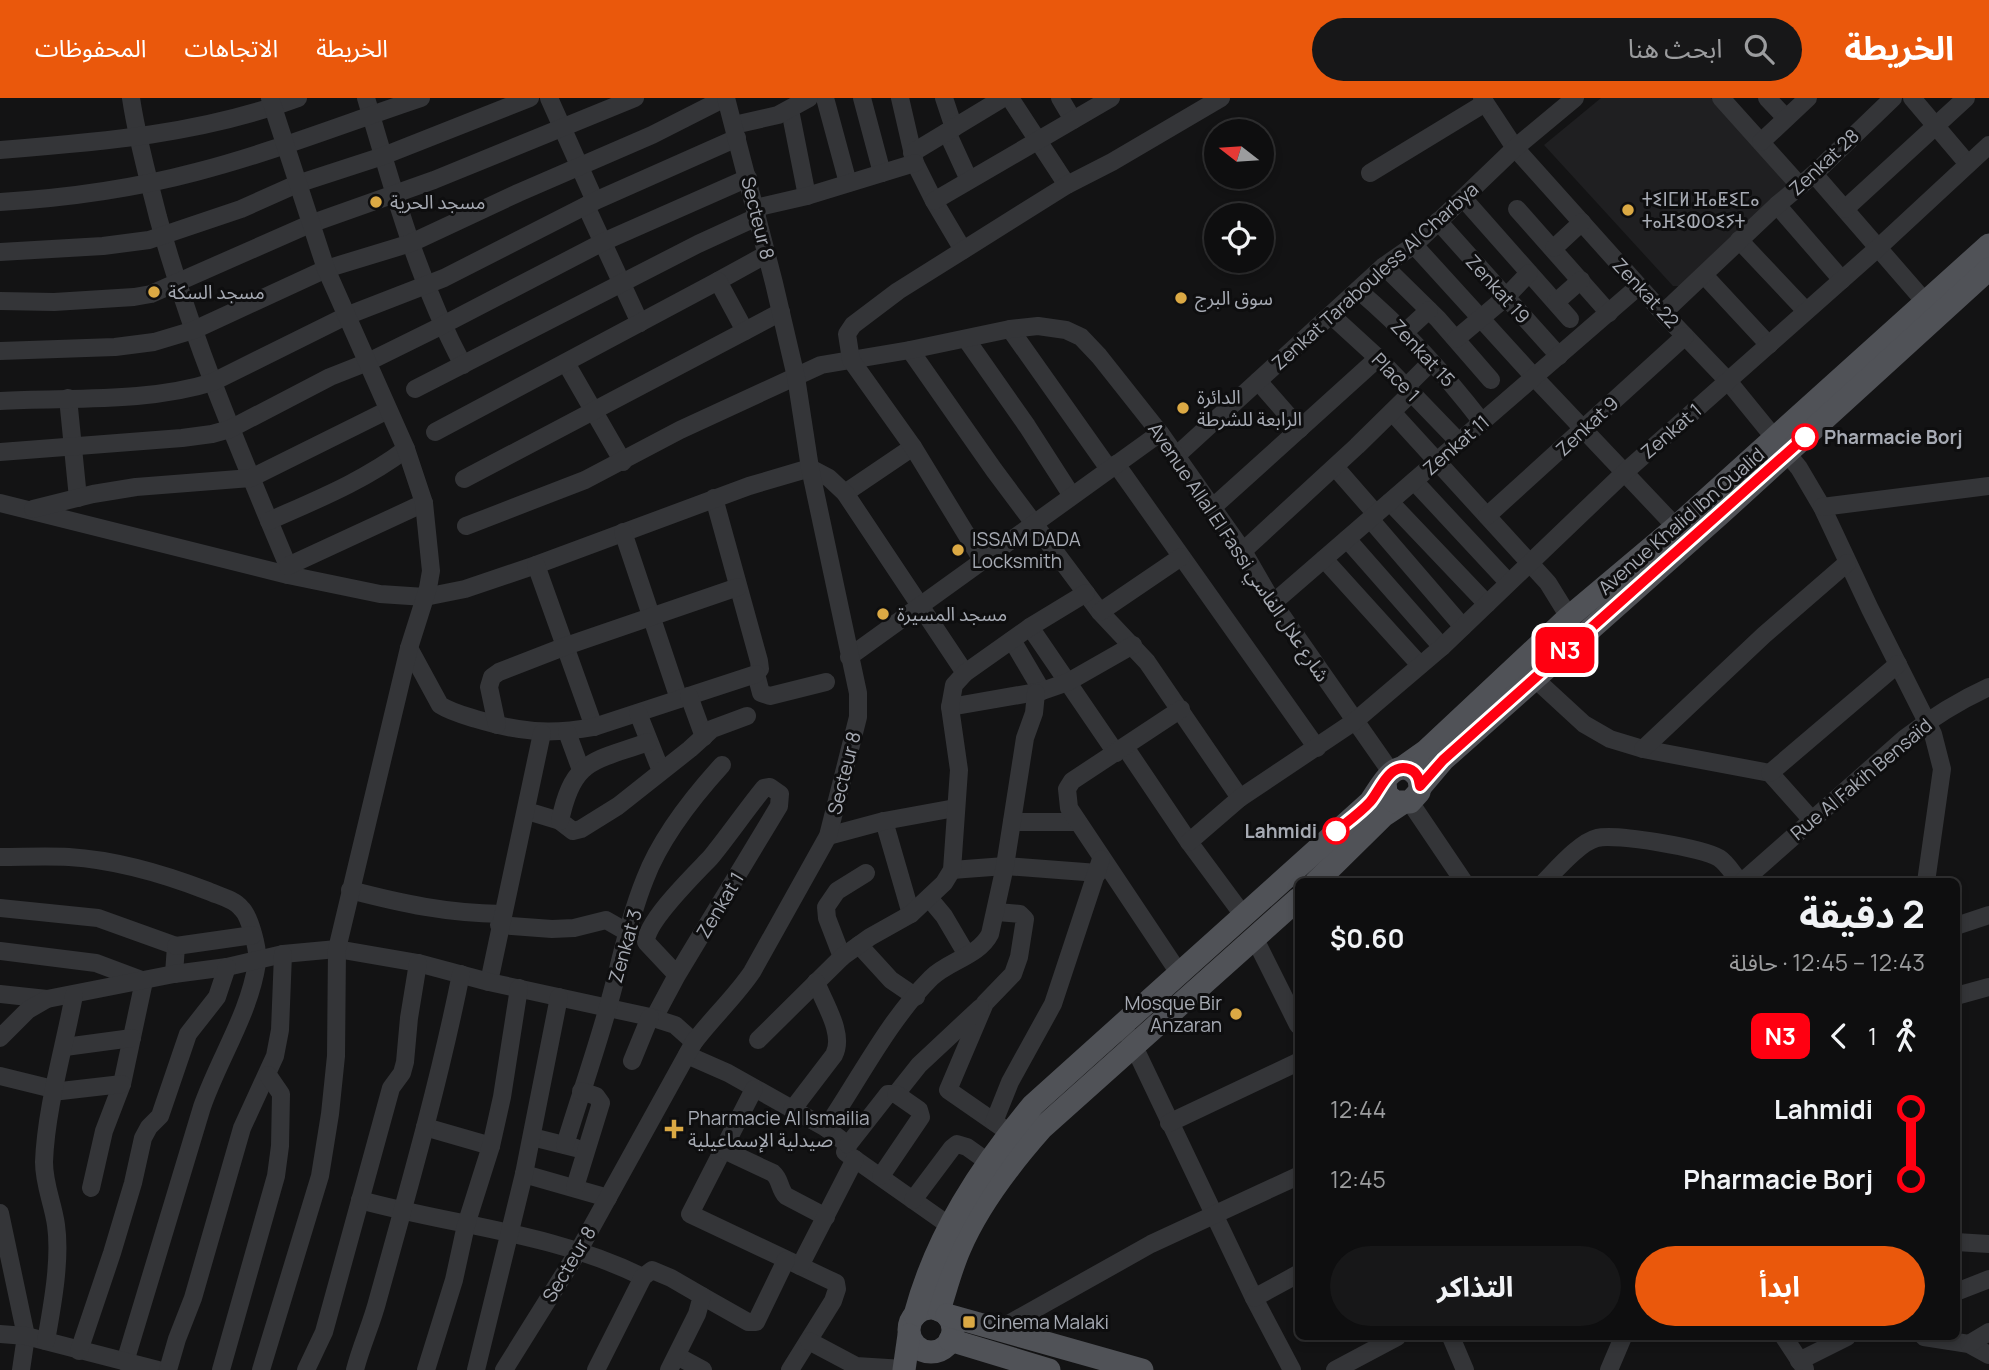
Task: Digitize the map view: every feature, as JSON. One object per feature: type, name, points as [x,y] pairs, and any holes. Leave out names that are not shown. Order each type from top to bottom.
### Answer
[{"type":"main road","name":"Avenue Khalid Ibn Oualid","points":[[1319,878],[1383,816],[1410,798],[1443,760],[1782,446],[1926,303],[1989,245]]},
{"type":"main road","name":"Avenue Khalid Ibn Oualid","points":[[904,1370],[912,1325],[930,1267],[950,1226],[988,1162],[1002,1127],[1033,1105],[1370,802],[1393,774],[1426,751],[1569,617],[1676,527],[1715,490],[1782,446],[1989,269]]},
{"type":"main road","points":[[1413,771],[1417,775],[1410,798],[1390,799],[1385,788],[1393,774],[1413,771]]},
{"type":"main road","points":[[940,1354],[953,1327],[943,1312],[959,1249],[1012,1164],[1042,1128],[1295,902]]},
{"type":"main road","points":[[1049,1370],[923,1350],[912,1341],[912,1325],[926,1308],[996,1331],[1142,1370]]},
{"type":"street","points":[[131,98],[148,183],[177,283],[230,429],[288,571]]},
{"type":"street","points":[[0,150],[137,138],[193,128],[271,103],[299,98]]},
{"type":"street","points":[[0,202],[91,193],[198,172],[284,146],[368,106],[421,98]]},
{"type":"street","points":[[0,252],[110,246],[163,236],[242,209],[297,184],[383,156],[530,98]]},
{"type":"street","points":[[549,98],[579,166],[603,242],[640,323]]},
{"type":"street","points":[[0,301],[54,302],[151,294],[310,224],[397,194],[562,130],[635,98]]},
{"type":"street","points":[[0,351],[115,347],[154,342],[194,330],[326,270],[411,243],[652,135],[726,98]]},
{"type":"street","name":"Secteur 8","points":[[504,1370],[579,1250],[691,1049],[708,1023],[737,993],[752,972],[828,836],[859,718],[858,693],[810,467],[796,377],[726,98]]},
{"type":"street","points":[[0,401],[161,393],[195,388],[212,382],[346,316],[425,286],[736,132],[790,110],[809,98]]},
{"type":"street","points":[[825,98],[848,183]]},
{"type":"street","points":[[862,98],[882,173]]},
{"type":"street","points":[[900,98],[914,158],[934,201],[963,250]]},
{"type":"street","points":[[944,98],[951,130],[970,180]]},
{"type":"street","points":[[415,390],[756,212],[882,173],[914,158],[951,130],[1003,98]]},
{"type":"street","points":[[1010,98],[1067,185]]},
{"type":"street","points":[[1060,98],[1073,120]]},
{"type":"street","points":[[982,560],[913,447],[851,360],[848,334],[853,325],[898,291],[1067,185],[1112,162],[1201,103],[1221,98]]},
{"type":"street","name":"Zenkat Tarabouless Al Charbya","points":[[1176,456],[1384,266],[1414,245],[1515,148],[1575,98]]},
{"type":"street","points":[[1721,98],[1761,142],[1845,209],[1926,303]]},
{"type":"street","points":[[1767,98],[1786,118]]},
{"type":"street","points":[[1761,142],[1808,98]]},
{"type":"street","name":"Zenkat 28","points":[[1663,313],[1893,98]]},
{"type":"street","points":[[1912,98],[1968,164]]},
{"type":"street","points":[[1845,209],[1966,98]]},
{"type":"street","points":[[934,201],[1107,99]]},
{"type":"street","points":[[1370,173],[1483,100]]},
{"type":"street","name":"Zenkat 22","points":[[1483,100],[1515,148],[1728,381],[1800,468],[1822,508],[1938,749],[1942,769],[1927,878]]},
{"type":"street","points":[[261,1370],[320,1176],[337,1056],[337,949],[409,648],[430,579],[431,562],[424,503],[406,449],[326,270],[271,103]]},
{"type":"street","points":[[368,106],[425,286],[463,365]]},
{"type":"street","points":[[790,110],[807,196]]},
{"type":"street","name":"Zenkat 1","points":[[1189,842],[1240,798],[1355,721],[1441,647],[1625,472],[1879,247],[1989,145]]},
{"type":"street","points":[[0,452],[182,438],[230,429],[330,377],[369,362],[442,326],[603,242],[748,178]]},
{"type":"street","points":[[1463,198],[1570,319]]},
{"type":"street","points":[[1777,205],[1842,280]]},
{"type":"street","points":[[1503,243],[1522,215],[1609,313]]},
{"type":"street","name":"Zenkat 19","points":[[1438,222],[1559,356]]},
{"type":"street","points":[[1553,248],[1581,222]]},
{"type":"street","points":[[1739,240],[1806,312]]},
{"type":"street","points":[[1414,245],[1676,527]]},
{"type":"street","points":[[435,432],[767,254]]},
{"type":"street","points":[[1384,266],[1429,310],[1486,374],[1458,390]]},
{"type":"street","points":[[1456,339],[1506,297],[1529,273]]},
{"type":"street","points":[[1704,275],[1769,345]]},
{"type":"street","points":[[1556,302],[1581,280]]},
{"type":"street","points":[[718,281],[745,331]]},
{"type":"street","name":"Zenkat 11","points":[[1273,603],[1639,286]]},
{"type":"street","name":"Zenkat 15","points":[[1358,290],[1390,317],[1458,390],[1482,422]]},
{"type":"street","points":[[1404,333],[1429,310]]},
{"type":"street","points":[[464,479],[781,312]]},
{"type":"street","name":"Place 1","points":[[1331,315],[1378,358],[1459,442]]},
{"type":"street","name":"Avenue Allal El Fassi شارع علال الفاسي","points":[[1010,329],[1038,326],[1066,330],[1081,337],[1160,433],[1243,551],[1273,603],[1393,774]]},
{"type":"street","points":[[466,526],[573,485],[623,462],[680,430],[821,365],[1010,329],[1181,556],[1317,748]]},
{"type":"street","name":"Zenkat 9","points":[[1487,516],[1685,336]]},
{"type":"street","points":[[967,339],[1072,496]]},
{"type":"street","points":[[910,350],[1100,612],[1132,645],[1181,709],[1240,798]]},
{"type":"street","points":[[1212,508],[1378,358]]},
{"type":"street","points":[[1243,551],[1392,412],[1431,362]]},
{"type":"street","points":[[565,363],[623,462]]},
{"type":"street","points":[[1258,381],[1300,429]]},
{"type":"street","points":[[68,398],[78,498]]},
{"type":"street","points":[[26,510],[136,487],[251,478],[388,410]]},
{"type":"street","points":[[1392,412],[1548,583],[1569,617]]},
{"type":"street","points":[[849,657],[1160,433]]},
{"type":"street","points":[[845,493],[913,447]]},
{"type":"street","points":[[269,521],[343,488],[386,464],[406,449]]},
{"type":"street","points":[[0,503],[380,594],[425,597],[465,589],[714,498],[810,467],[829,478],[845,493],[965,673]]},
{"type":"street","points":[[1335,467],[1463,627]]},
{"type":"street","points":[[1414,481],[1508,582]]},
{"type":"street","points":[[1822,508],[1989,486]]},
{"type":"street","points":[[409,648],[440,705],[497,725],[542,733],[594,727],[756,674],[760,669],[759,661],[714,498]]},
{"type":"street","points":[[1390,502],[1487,604]]},
{"type":"street","points":[[288,571],[424,503]]},
{"type":"street","points":[[623,531],[652,617],[684,698],[704,737]]},
{"type":"street","points":[[1347,539],[1441,647]]},
{"type":"street","points":[[1100,612],[1181,556]]},
{"type":"street","points":[[1324,559],[1420,665]]},
{"type":"street","points":[[1643,749],[1764,635],[1847,563]]},
{"type":"street","points":[[536,565],[594,727]]},
{"type":"street","points":[[497,725],[489,687],[492,677],[499,672],[738,587]]},
{"type":"street","points":[[758,1040],[842,957],[911,914],[944,883],[952,870],[959,770],[951,707],[956,682],[1030,627],[1086,593]]},
{"type":"street","points":[[1030,627],[1068,682],[1243,915]]},
{"type":"street","points":[[827,1128],[883,1039],[916,997],[937,973],[986,943],[994,925],[1025,738],[1039,692],[1012,640]]},
{"type":"street","points":[[951,707],[1039,692],[1068,682],[1132,645]]},
{"type":"street","points":[[1770,773],[1898,664]]},
{"type":"street","points":[[756,674],[759,691],[764,696],[826,682]]},
{"type":"street","points":[[1534,678],[1584,724],[1610,738],[1643,749],[1770,773],[1811,819]]},
{"type":"street","name":"Rue Al Fakih Bensaïd","points":[[1745,878],[1926,722],[1989,687]]},
{"type":"street","points":[[1179,973],[1100,866],[1069,808],[1067,789],[1072,781],[1181,709]]},
{"type":"street","points":[[638,713],[661,771]]},
{"type":"street","points":[[527,811],[560,821],[571,830],[580,830],[618,806],[716,727],[747,716]]},
{"type":"street","points":[[567,732],[580,771]]},
{"type":"street","points":[[489,982],[542,733]]},
{"type":"street","points":[[560,821],[570,784],[580,771],[593,762],[648,742]]},
{"type":"street","name":"Zenkat 3","points":[[565,1145],[608,1007],[626,932],[645,879],[655,857],[683,814],[722,765]]},
{"type":"street","name":"Zenkat 1","points":[[632,1061],[652,1017],[779,806],[781,798],[778,792],[770,787],[764,788],[649,929],[646,942],[677,975]]},
{"type":"street","points":[[1410,798],[1461,878]]},
{"type":"street","points":[[828,836],[884,821],[955,808]]},
{"type":"street","points":[[884,821],[911,914]]},
{"type":"street","points":[[1012,822],[1078,822]]},
{"type":"street","points":[[1548,878],[1584,845],[1599,837],[1630,838],[1708,853],[1724,862],[1738,878]]},
{"type":"street","points":[[0,857],[70,857],[137,868],[181,880],[237,904],[246,913],[253,935],[258,960],[239,1027],[202,1107],[125,1362]]},
{"type":"street","points":[[952,870],[1005,866],[1100,866]]},
{"type":"street","points":[[985,1003],[948,1090],[1002,1127],[1010,1082],[1053,1004],[1100,866]]},
{"type":"street","points":[[842,957],[827,918],[826,906],[837,891],[866,873]]},
{"type":"street","points":[[350,890],[425,908],[552,929],[574,928],[606,920],[626,932]]},
{"type":"street","points":[[929,898],[944,916],[967,955]]},
{"type":"street","points":[[0,908],[98,918],[176,946],[253,935]]},
{"type":"street","points":[[896,1094],[919,1065],[1013,974],[1019,957],[1025,919],[1020,914],[996,912]]},
{"type":"street","points":[[1960,925],[1989,915]]},
{"type":"street","points":[[1255,939],[1295,1019]]},
{"type":"street","points":[[859,945],[891,980],[916,997]]},
{"type":"street","points":[[174,974],[176,946]]},
{"type":"street","points":[[0,994],[47,999],[174,974],[227,967],[283,954],[337,949],[418,963],[489,982],[652,1017],[675,1025],[691,1049],[723,1071],[827,1128],[881,1176],[950,1226]]},
{"type":"street","points":[[0,951],[96,963],[144,981]]},
{"type":"street","points":[[169,1370],[177,1339],[193,1298],[242,1128],[275,1056],[283,954]]},
{"type":"street","points":[[306,1370],[324,1332],[391,1088],[402,1073],[418,963]]},
{"type":"street","points":[[79,1351],[119,1230],[143,1138],[160,1115],[188,1034],[217,997],[227,967]]},
{"type":"street","points":[[355,1370],[378,1300],[425,1127],[461,974]]},
{"type":"street","points":[[91,1188],[104,1131],[122,1084],[144,981]]},
{"type":"street","points":[[792,1110],[838,1047],[836,1031],[816,982]]},
{"type":"street","points":[[1960,995],[1989,987]]},
{"type":"street","points":[[426,1370],[491,1146],[502,1097],[519,988]]},
{"type":"street","points":[[46,1341],[52,1309],[56,1225],[46,1190],[44,1160],[48,1120],[74,995]]},
{"type":"street","points":[[476,1370],[524,1174],[559,997]]},
{"type":"street","points":[[0,1038],[28,1010],[47,999]]},
{"type":"street","points":[[1123,1023],[1169,1124],[1292,1370]]},
{"type":"street","points":[[65,1047],[132,1038]]},
{"type":"street","points":[[1169,1124],[1295,1063]]},
{"type":"street","points":[[0,1076],[66,1091],[122,1084]]},
{"type":"street","points":[[221,1370],[276,1176],[281,1146],[281,1094],[268,1076]]},
{"type":"street","points":[[754,1089],[690,1214],[834,1281],[837,1286],[835,1298],[790,1370]]},
{"type":"street","points":[[575,1187],[601,1103],[596,1096],[581,1091]]},
{"type":"street","points":[[596,1370],[648,1271],[654,1270],[748,1322],[756,1322],[826,1217],[852,1152],[888,1094],[896,1094],[919,1110],[921,1117],[881,1176]]},
{"type":"street","points":[[425,1127],[491,1146]]},
{"type":"street","points":[[532,1137],[587,1151]]},
{"type":"street","points":[[914,1200],[957,1144],[967,1147],[988,1162]]},
{"type":"street","points":[[722,1149],[773,1173],[786,1196],[826,1217]]},
{"type":"street","points":[[524,1174],[608,1198]]},
{"type":"street","points":[[996,1331],[1170,1234],[1295,1177]]},
{"type":"street","points":[[360,1200],[402,1212],[579,1250],[643,1277]]},
{"type":"street","points":[[0,1213],[4,1258],[26,1336],[21,1370]]},
{"type":"street","points":[[1960,1242],[1989,1244]]},
{"type":"street","points":[[1254,1298],[1295,1276]]},
{"type":"street","points":[[1960,1290],[1989,1279]]},
{"type":"street","points":[[702,1296],[697,1314],[673,1363],[704,1370]]},
{"type":"street","points":[[1969,1344],[1989,1332]]},
{"type":"street","points":[[0,1334],[26,1336],[158,1370]]},
{"type":"street","points":[[1335,1370],[1391,1340]]},
{"type":"street","points":[[1452,1340],[1465,1370]]},
{"type":"street","points":[[1609,1370],[1622,1340]]},
{"type":"street","points":[[1786,1340],[1802,1365],[1842,1340]]},
{"type":"street","points":[[1943,1340],[1969,1344],[1989,1354]]},
{"type":"street","points":[[809,1342],[856,1366],[875,1370],[904,1370]]},
{"type":"shaded area","points":[[1601,98],[1711,98],[1791,185],[1682,286],[1673,286],[1544,145]]},
{"type":"bus line","name":"N3","points":[[1336,831],[1370,802],[1387,776],[1396,769],[1413,771],[1420,781],[1420,786],[1443,760],[1805,437]]},
{"type":"place","name":"مسجد الحرية","points":[[376,202]]},
{"type":"place","name":"ⵜⵉⵏⵎⵍ ⴼⴰⵟⵉⵎⴰ ⵜⴰⴼⵉⵀⵔⵉⵢⵜ","points":[[1628,210]]},
{"type":"place","name":"مسجد السكة","points":[[154,292]]},
{"type":"place","name":"سوق البرج","points":[[1181,298]]},
{"type":"place","name":"الدائرة الرابعة للشرطة","points":[[1183,408]]},
{"type":"place","name":"Pharmacie Borj","points":[[1805,437]]},
{"type":"place","name":"ISSAM DADA Locksmith","points":[[958,550]]},
{"type":"place","name":"مسجد المسيرة","points":[[883,614]]},
{"type":"place","name":"Lahmidi","points":[[1336,831]]},
{"type":"place","name":"Mosque Bir Anzaran","points":[[1236,1014]]},
{"type":"place","name":"Pharmacie Al Ismailia صيدلية الإسماعيلية","points":[[674,1129]]},
{"type":"place","name":"Cinema Malaki","points":[[969,1322]]}]
